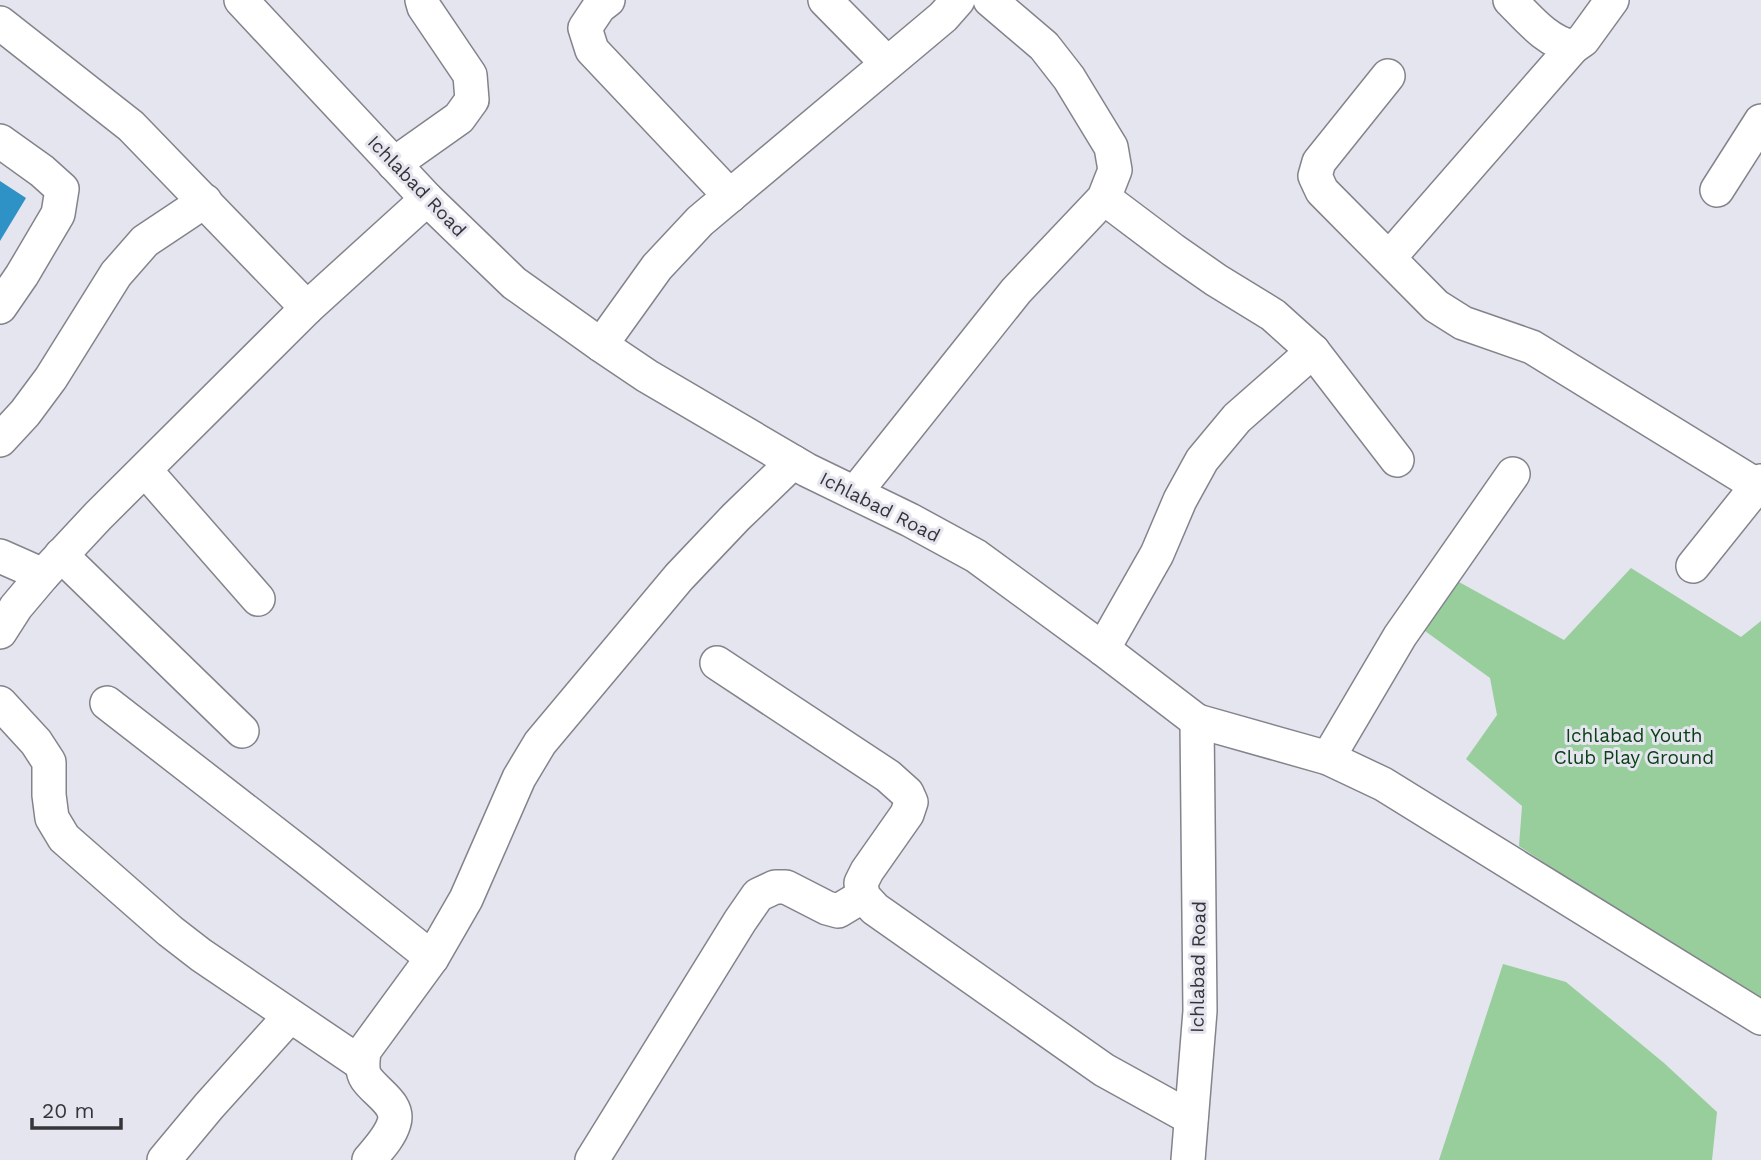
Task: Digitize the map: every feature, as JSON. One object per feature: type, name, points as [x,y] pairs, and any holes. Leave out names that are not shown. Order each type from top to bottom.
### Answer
[{"type":"street","name":"Ichlabad Road","points":[[241,0],[427,199],[514,283],[647,376],[793,462],[976,556],[1198,721],[1200,1011],[1188,1160]]},
{"type":"street","points":[[394,164],[459,118],[472,100],[470,75],[422,0]]},
{"type":"street","points":[[608,0],[599,7],[585,28],[592,50],[730,196]]},
{"type":"street","points":[[825,0],[887,63]]},
{"type":"street","points":[[601,345],[657,267],[700,221],[943,17],[958,0]]},
{"type":"street","points":[[1510,0],[1552,40],[1573,47]]},
{"type":"street","points":[[1388,258],[1573,47],[1583,40],[1612,0]]},
{"type":"street","points":[[855,493],[1016,291],[1104,198],[1115,170],[1111,148],[1069,78],[1011,7]]},
{"type":"street","points":[[0,23],[131,126],[307,308]]},
{"type":"street","points":[[1388,76],[1319,162],[1315,176],[1322,191],[1436,306],[1464,323],[1532,347],[1760,485],[1693,566]]},
{"type":"street","points":[[1717,190],[1761,121]]},
{"type":"street","points":[[0,141],[62,189],[58,214],[0,307]]},
{"type":"street","points":[[1104,198],[1216,280],[1273,315],[1313,351],[1398,460]]},
{"type":"street","points":[[0,632],[16,607],[52,565],[145,470],[307,308],[427,199]]},
{"type":"street","points":[[0,440],[25,413],[51,378],[116,274],[145,241],[205,201]]},
{"type":"street","points":[[1103,649],[1157,554],[1180,500],[1202,460],[1237,418],[1313,351]]},
{"type":"street","points":[[369,1160],[389,1134],[395,1121],[394,1110],[366,1077],[362,1065],[365,1051],[432,958],[466,899],[519,778],[540,743],[679,577],[793,462]]},
{"type":"street","points":[[145,470],[258,599]]},
{"type":"street","points":[[1328,758],[1400,636],[1513,474]]},
{"type":"street","points":[[0,556],[52,565],[242,731]]},
{"type":"street","points":[[717,663],[888,776],[907,793],[911,802],[907,814],[867,870],[862,883],[863,896],[874,909],[1104,1070],[1191,1118]]},
{"type":"street","points":[[0,703],[36,741],[49,762],[52,818],[64,838],[201,955],[362,1065]]},
{"type":"street","points":[[107,703],[432,958]]},
{"type":"street","points":[[1198,721],[1328,758],[1383,785],[1761,1018]]},
{"type":"street","points":[[592,1160],[758,895],[775,887],[786,887],[838,911],[863,896]]},
{"type":"street","points":[[164,1160],[209,1105],[290,1016]]},
{"type":"green space","name":"Ichlabad Youth Club Play Ground","points":[[1631,568],[1741,637],[1761,621],[1761,1006],[1519,846],[1522,806],[1466,759],[1497,715],[1490,678],[1425,631],[1459,582],[1564,640]]},
{"type":"green space","points":[[1503,964],[1566,982],[1664,1063],[1717,1112],[1712,1160],[1439,1160]]},
{"type":"water","points":[[0,181],[26,198],[0,241]]}]
